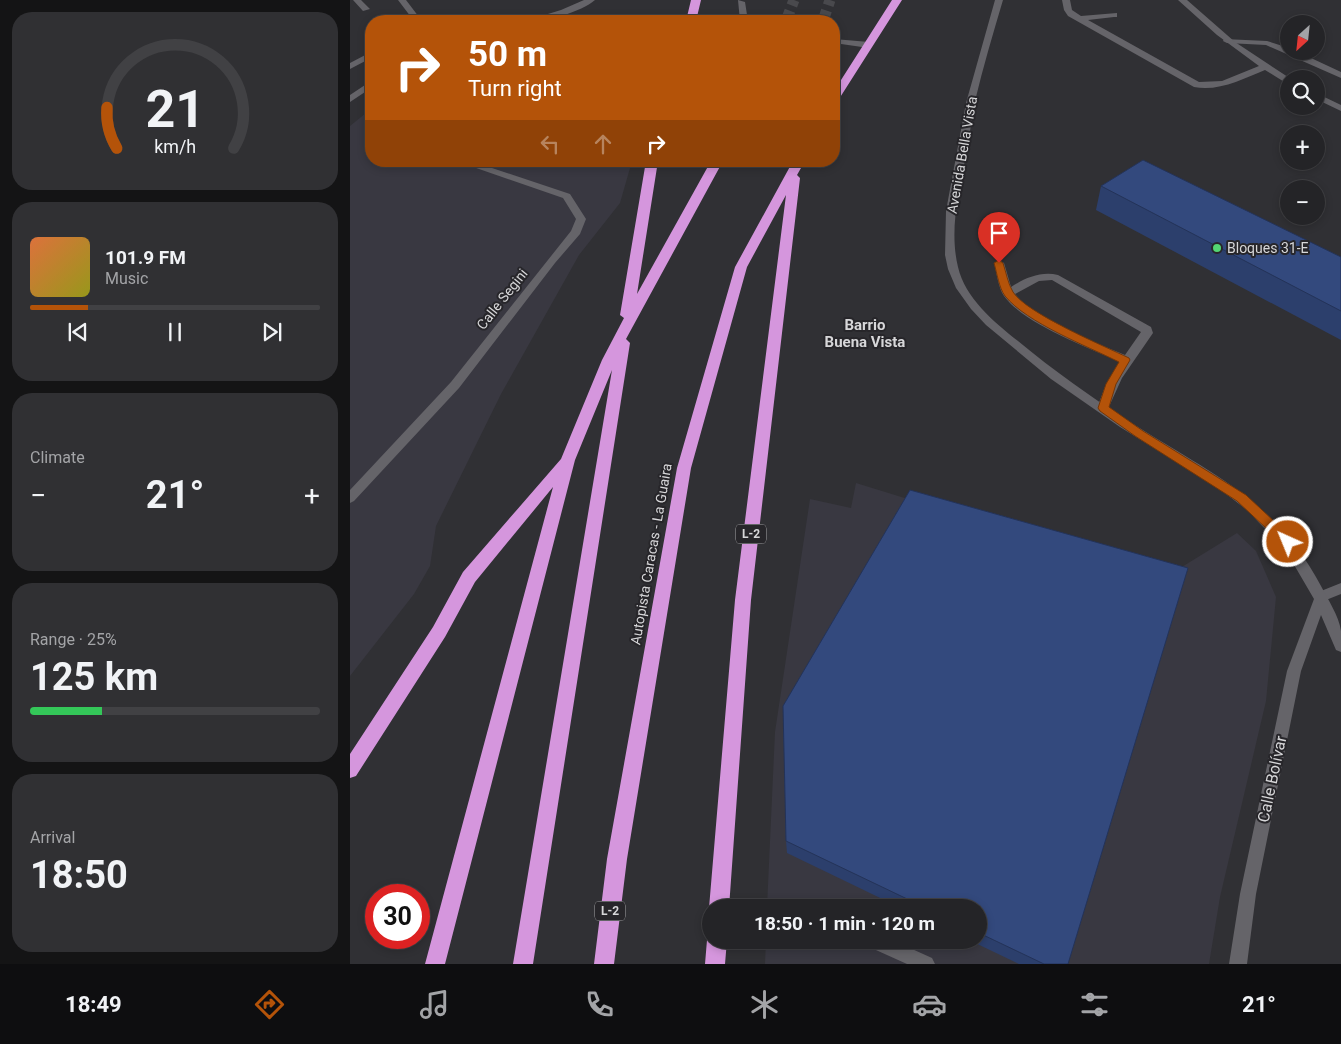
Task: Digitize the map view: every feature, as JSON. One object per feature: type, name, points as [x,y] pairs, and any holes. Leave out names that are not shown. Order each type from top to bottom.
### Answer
[{"type":"highway","points":[[692,15],[696,0]]},
{"type":"highway","points":[[840,90],[897,0]]},
{"type":"highway","points":[[523,964],[651,167]]},
{"type":"highway","points":[[435,964],[568,460],[609,360],[636,306],[714,167]]},
{"type":"highway","name":"Autopista Caracas - La Guaira","points":[[604,964],[617,859],[684,468],[741,267],[794,167]]},
{"type":"highway","name":"Autopista Caracas - La Guaira","points":[[720,899],[743,600],[796,167]]},
{"type":"highway","points":[[350,770],[439,632],[469,576],[568,460]]},
{"type":"highway","points":[[716,964],[717,949]]},
{"type":"street","points":[[357,0],[366,9]]},
{"type":"street","points":[[402,0],[413,15]]},
{"type":"street","points":[[552,15],[591,0]]},
{"type":"street","name":"Avenida Bella Vista","points":[[998,0],[971,98],[952,200],[950,250],[954,271],[966,296],[992,325],[1034,361],[1139,434],[1234,493],[1264,517],[1288,542],[1301,560],[1321,597],[1341,646]]},
{"type":"street","points":[[1066,0],[1068,10],[1079,19],[1197,85],[1222,84],[1265,67]]},
{"type":"street","points":[[1182,0],[1227,41],[1280,76]]},
{"type":"street","points":[[741,2],[743,15]]},
{"type":"street","points":[[1079,19],[1114,15]]},
{"type":"street","points":[[1227,41],[1267,43],[1280,48]]},
{"type":"street","points":[[840,42],[869,45]]},
{"type":"street","points":[[350,66],[365,58]]},
{"type":"street","points":[[1308,60],[1341,75]]},
{"type":"street","points":[[350,99],[365,88]]},
{"type":"street","points":[[1325,100],[1341,108]]},
{"type":"street","name":"Calle Segini","points":[[350,498],[455,385],[551,260],[576,232],[581,219],[567,196],[479,167]]},
{"type":"street","points":[[999,263],[1008,294],[1024,308],[1064,331],[1125,360]]},
{"type":"street","points":[[1008,294],[1030,279],[1040,276],[1060,279],[1147,330],[1147,333],[1125,360],[1111,384],[1103,408]]},
{"type":"street","points":[[1321,597],[1341,588]]},
{"type":"street","name":"Calle Bolívar","points":[[1238,964],[1248,894],[1294,671],[1321,597]]},
{"type":"street","points":[[893,949],[926,964]]},
{"type":"shaded area","points":[[365,114],[365,167],[630,167],[620,203],[579,255],[501,394],[436,526],[430,566],[414,594],[350,676],[350,126]]},
{"type":"shaded area","points":[[856,483],[1164,578],[1237,533],[1256,551],[1276,597],[1266,701],[1220,897],[1209,964],[765,964],[766,949],[987,949],[987,899],[767,899],[775,732],[810,499],[851,508]]},
{"type":"building","points":[[1143,160],[1341,257],[1341,311],[1101,186]]},
{"type":"building","points":[[910,490],[1188,568],[1068,964],[1044,964],[987,937],[987,899],[907,899],[786,841],[783,706]]},
{"type":"tunnel","points":[[788,15],[794,0]]},
{"type":"tunnel","points":[[825,15],[830,0]]},
{"type":"place","name":"Bloques 31-E","points":[[1217,248]]},
{"type":"district","name":"Barrio Buena Vista","points":[[865,334]]},
{"type":"route","points":[[999,263],[1008,294],[1024,308],[1064,331],[1125,360],[1111,384],[1103,408],[1139,434],[1242,498],[1288,542]]}]
